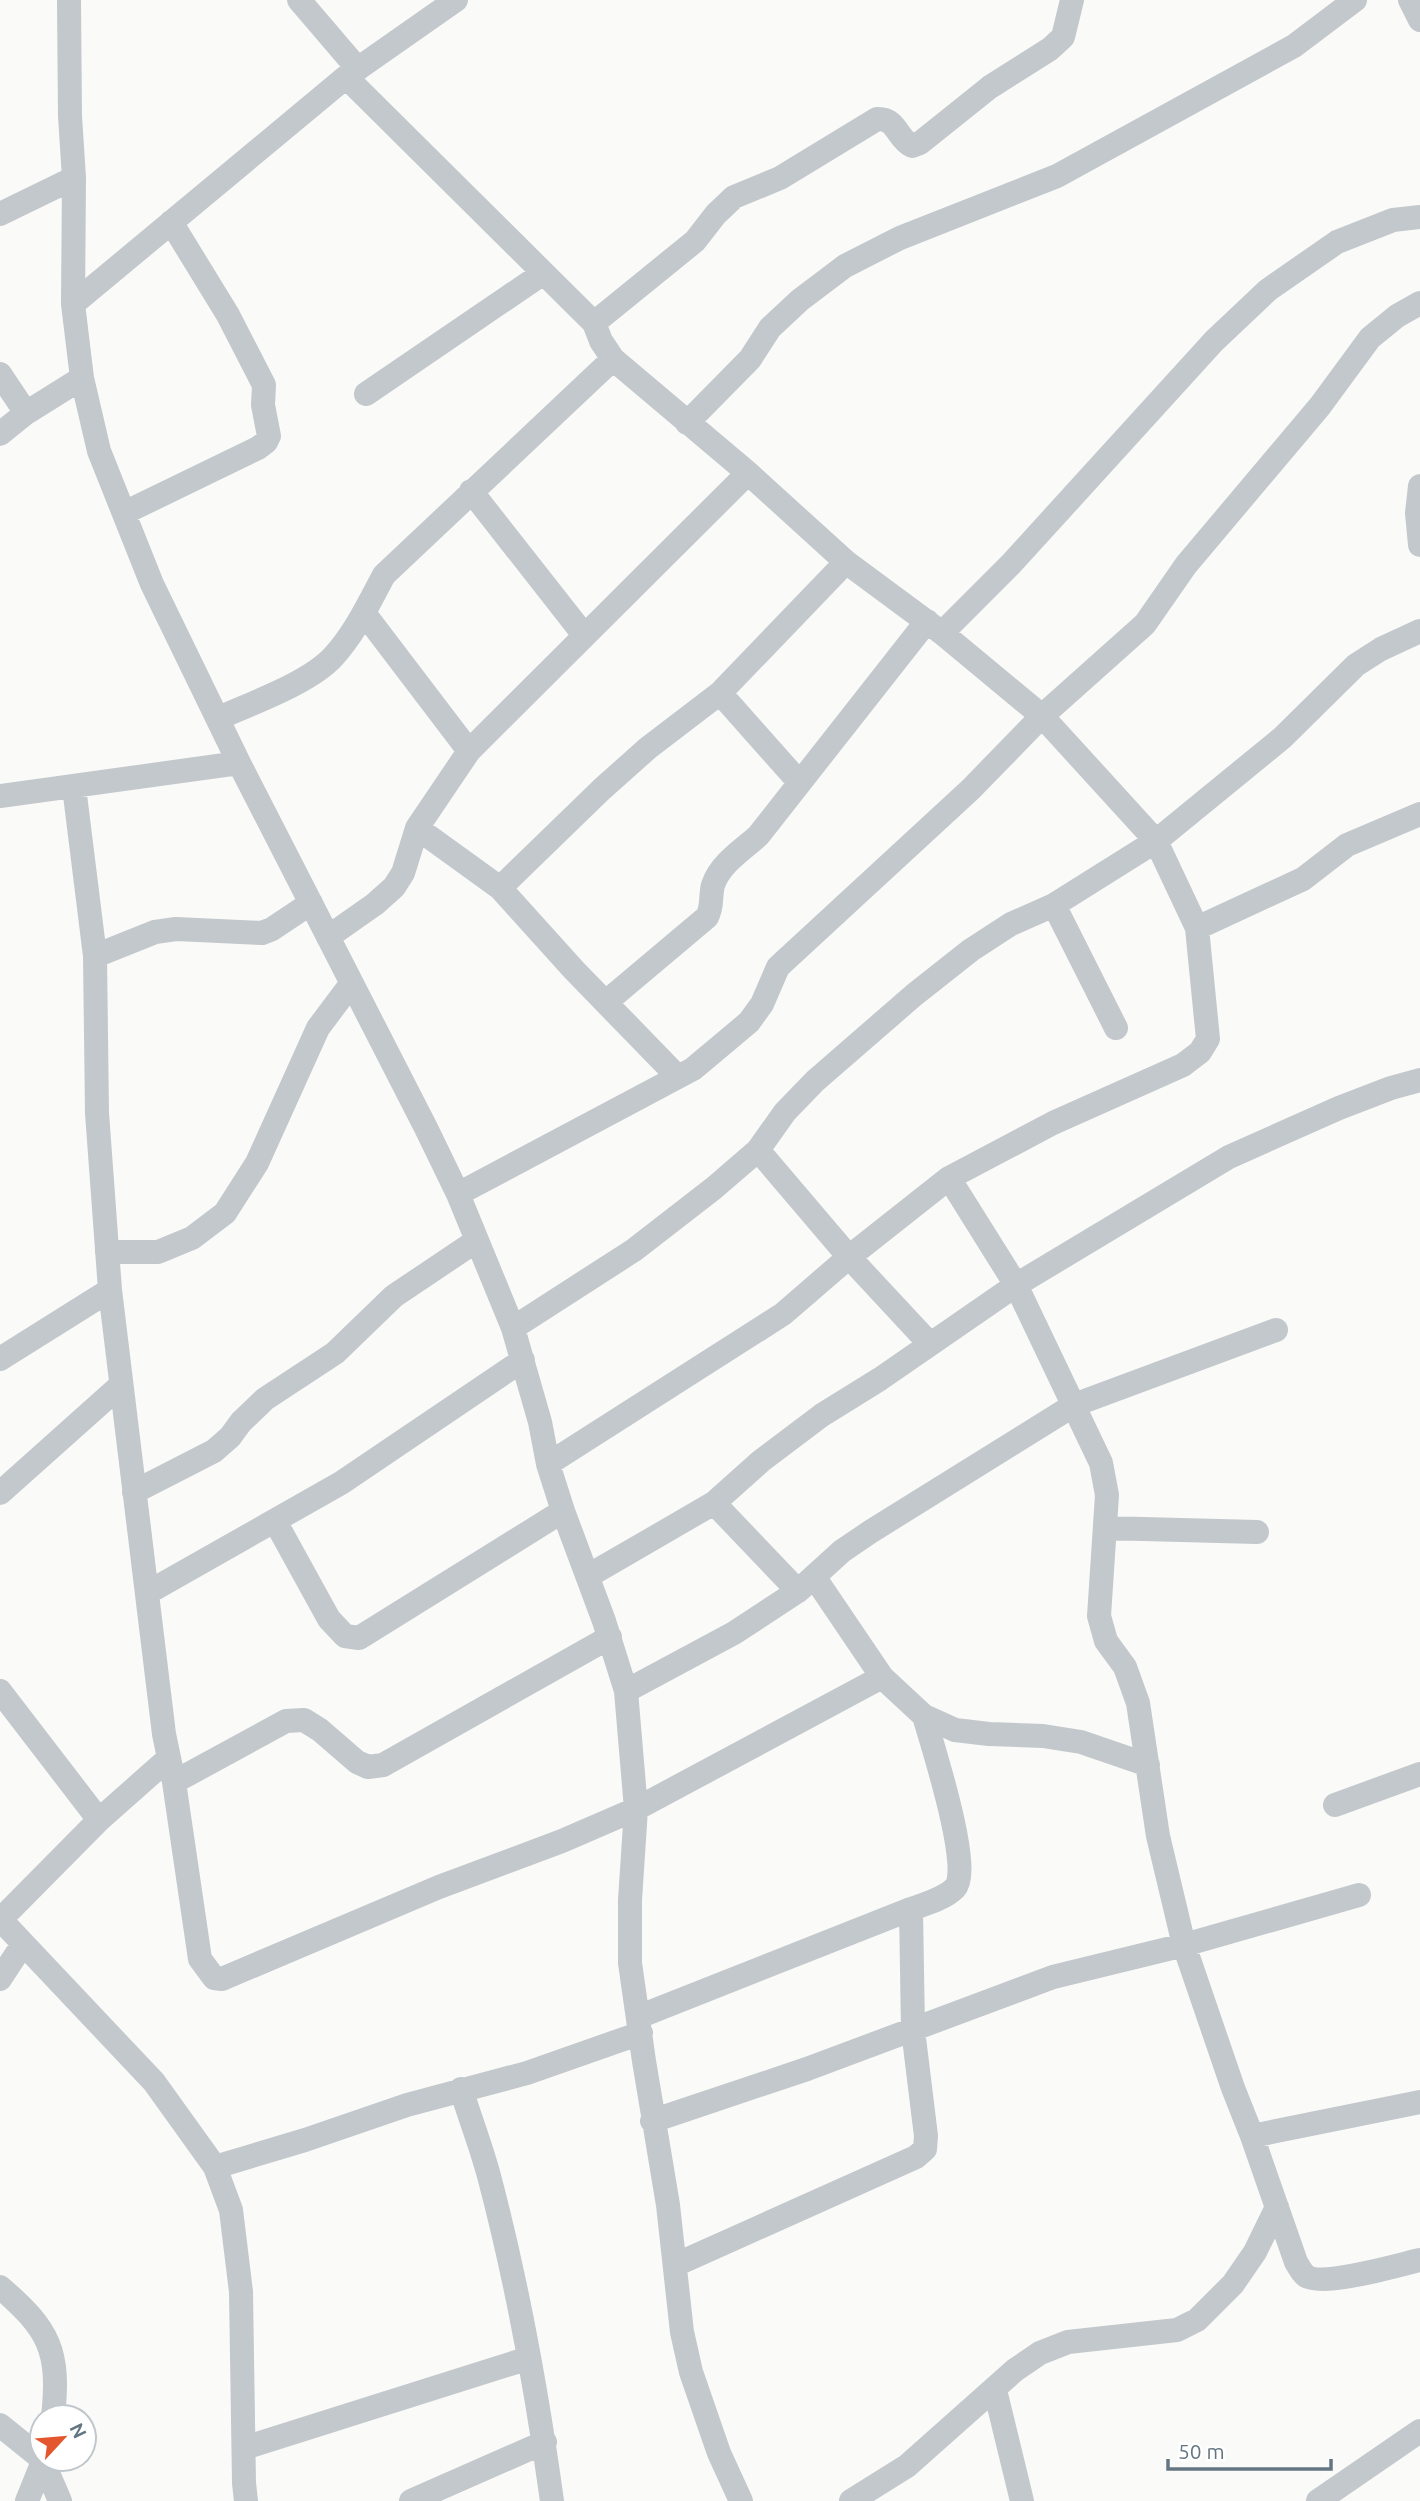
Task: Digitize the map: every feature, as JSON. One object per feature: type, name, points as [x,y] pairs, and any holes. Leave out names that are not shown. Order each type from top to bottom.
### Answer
[{"type":"street","points":[[69,0],[74,178],[73,304],[82,379],[99,451],[152,584],[239,763],[458,1194],[513,1328],[540,1422],[548,1464],[610,1637],[626,1691],[636,1810],[632,1850],[630,1951],[676,2265],[682,2332],[691,2372],[719,2453],[741,2501]]},
{"type":"street","points":[[299,0],[352,73],[542,274],[594,323],[601,341],[613,359],[748,472],[846,562],[934,627],[1042,716],[1156,841],[1197,928],[1208,1021],[1208,1040],[1200,1052],[1184,1065],[1054,1124],[949,1178],[849,1256],[783,1314],[548,1464]]},
{"type":"street","points":[[73,304],[352,73],[456,0]]},
{"type":"street","points":[[594,323],[695,241],[716,214],[734,197],[780,178],[877,118],[886,118],[893,123],[906,143],[912,146],[920,143],[990,87],[1050,49],[1063,37],[1072,0]]},
{"type":"street","points":[[687,423],[750,359],[770,328],[800,300],[845,266],[900,238],[1057,176],[1294,46],[1355,0]]},
{"type":"street","points":[[1410,0],[1420,20]]},
{"type":"street","points":[[0,214],[74,178]]},
{"type":"street","points":[[606,1002],[707,917],[712,908],[710,894],[716,878],[728,863],[758,836],[870,696],[934,627],[1011,564],[1214,341],[1268,290],[1337,242],[1393,220],[1420,217]]},
{"type":"street","points":[[124,513],[258,448],[269,436],[263,405],[264,385],[228,315],[171,222]]},
{"type":"street","points":[[366,394],[542,274]]},
{"type":"street","points":[[458,1194],[678,1077],[711,1056],[749,1022],[762,1004],[778,967],[971,789],[1042,716],[1145,624],[1186,565],[1320,406],[1370,338],[1396,316],[1420,303]]},
{"type":"street","points":[[219,718],[310,676],[332,658],[365,614],[384,575],[613,359]]},
{"type":"street","points":[[0,374],[26,413]]},
{"type":"street","points":[[0,434],[26,413],[82,379]]},
{"type":"street","points":[[328,937],[394,887],[403,873],[417,828],[468,751],[748,472]]},
{"type":"street","points":[[1420,486],[1417,513],[1420,545]]},
{"type":"street","points":[[471,491],[584,635]]},
{"type":"street","points":[[500,888],[648,748],[720,693],[846,562]]},
{"type":"street","points":[[365,614],[468,751]]},
{"type":"street","points":[[513,1328],[634,1250],[758,1150],[785,1112],[815,1081],[971,950],[1011,924],[1054,905],[1156,841],[1282,738],[1356,665],[1381,649],[1420,631]]},
{"type":"street","points":[[720,693],[799,782]]},
{"type":"street","points":[[0,796],[239,763]]},
{"type":"street","points":[[74,787],[94,956],[97,1113],[110,1290],[121,1385],[147,1593],[200,1959],[214,1978],[222,1979],[439,1886],[562,1841],[636,1810],[882,1677]]},
{"type":"street","points":[[1197,928],[1303,879],[1347,845],[1420,814]]},
{"type":"street","points":[[417,828],[500,888],[678,1077]]},
{"type":"street","points":[[94,956],[155,932],[176,929],[262,933],[311,902]]},
{"type":"street","points":[[1054,905],[1116,1028]]},
{"type":"street","points":[[107,1252],[158,1252],[192,1238],[225,1213],[257,1163],[318,1028],[351,984]]},
{"type":"street","points":[[588,1576],[714,1503],[761,1461],[822,1415],[880,1379],[1016,1286],[1229,1157],[1339,1108],[1420,1080]]},
{"type":"street","points":[[758,1150],[849,1256],[929,1343]]},
{"type":"street","points":[[949,1178],[1016,1286],[1101,1463],[1107,1495],[1099,1616],[1106,1640],[1125,1667],[1138,1703],[1158,1836],[1184,1945],[1296,2262],[1304,2275],[1315,2280],[1330,2280],[1420,2260]]},
{"type":"street","points":[[134,1492],[214,1451],[265,1399],[335,1353],[394,1296],[476,1241]]},
{"type":"street","points":[[0,1359],[110,1290]]},
{"type":"street","points":[[626,1691],[734,1633],[807,1584],[842,1551],[870,1532],[1074,1405],[1276,1330]]},
{"type":"street","points":[[147,1593],[341,1483],[523,1360]]},
{"type":"street","points":[[0,1493],[121,1385]]},
{"type":"street","points":[[714,1503],[807,1584],[882,1677],[924,1716],[955,1730],[1043,1735],[1081,1742],[1148,1765]]},
{"type":"street","points":[[275,1521],[329,1619],[345,1636],[359,1638],[563,1511]]},
{"type":"street","points":[[1105,1528],[1257,1532]]},
{"type":"street","points":[[246,2501],[241,2292],[231,2210],[215,2167],[154,2082],[0,1919],[99,1820],[172,1770],[286,1721],[304,1720],[357,1762],[368,1767],[383,1765],[610,1637]]},
{"type":"street","points":[[0,1690],[99,1820]]},
{"type":"street","points":[[215,2167],[407,2105],[527,2073],[956,1888],[961,1876],[951,1809],[924,1716]]},
{"type":"street","points":[[1335,1805],[1420,1774]]},
{"type":"street","points":[[653,2121],[807,2069],[1053,1977],[1184,1945],[1359,1895]]},
{"type":"street","points":[[676,2265],[916,2157],[925,2149],[926,2136],[913,2030],[911,1909]]},
{"type":"street","points":[[0,1979],[23,1944]]},
{"type":"street","points":[[461,2089],[488,2173],[518,2300],[545,2442],[552,2501]]},
{"type":"street","points":[[1252,2136],[1420,2102]]},
{"type":"street","points":[[851,2501],[907,2466],[1015,2370],[1040,2353],[1068,2342],[1177,2330],[1197,2320],[1233,2284],[1255,2252],[1277,2207]]},
{"type":"street","points":[[0,2287],[27,2310],[48,2340],[56,2377],[54,2403]]},
{"type":"street","points":[[244,2448],[529,2358]]},
{"type":"street","points":[[995,2390],[1023,2501]]},
{"type":"street","points":[[0,2425],[28,2447]]},
{"type":"street","points":[[1318,2501],[1420,2431]]},
{"type":"street","points":[[411,2501],[545,2442]]},
{"type":"street","points":[[27,2501],[38,2473]]},
{"type":"street","points":[[49,2473],[60,2501]]}]
